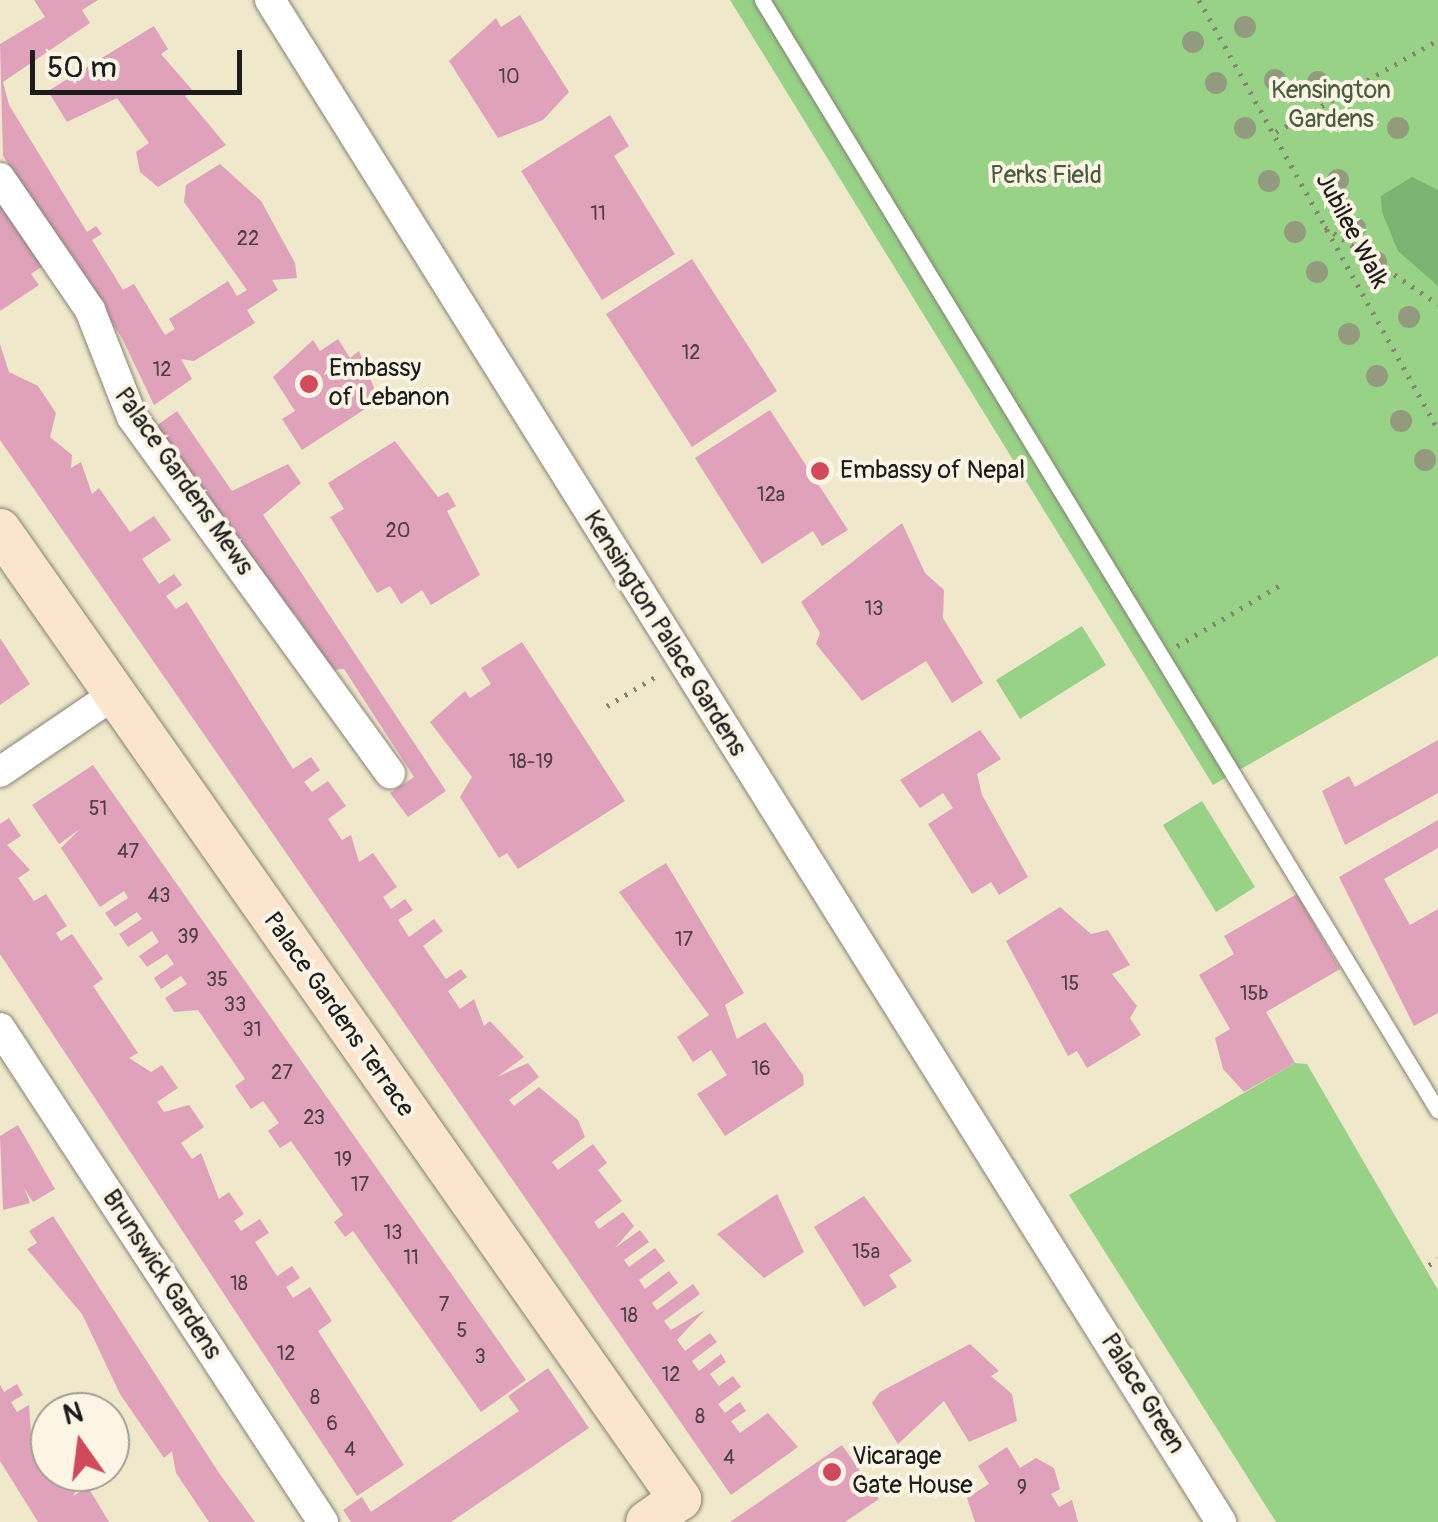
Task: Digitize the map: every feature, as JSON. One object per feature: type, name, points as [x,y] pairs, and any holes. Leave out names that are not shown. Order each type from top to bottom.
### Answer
[{"type":"main road","name":"Palace Gardens Terrace","points":[[0,530],[663,1510]]},
{"type":"street","name":"Kensington Palace Gardens","points":[[270,0],[1062,1265]]},
{"type":"street","name":"Palace Gardens Mews","points":[[0,178],[90,310],[132,417],[390,774]]},
{"type":"street","points":[[0,772],[112,696]]},
{"type":"street","name":"Brunswick Gardens","points":[[0,1028],[10,1065],[323,1522]]},
{"type":"street","name":"Palace Green","points":[[1062,1265],[1221,1522]]},
{"type":"lane","points":[[762,0],[1166,652],[1438,1111]]},
{"type":"path","name":"Jubilee Walk","points":[[1199,0],[1276,132],[1323,225],[1438,429]]},
{"type":"path","points":[[1276,132],[1438,40]]},
{"type":"path","points":[[1323,225],[1438,304]]},
{"type":"path","points":[[1166,652],[1282,584]]},
{"type":"path","points":[[608,706],[647,682]]},
{"type":"path","points":[[1429,1265],[1438,1260]]},
{"type":"green space","name":"Perks Field","points":[[730,0],[1438,0],[1438,656],[1213,785]]},
{"type":"green space","points":[[1412,177],[1438,190],[1438,286],[1398,251],[1382,212],[1381,196]]},
{"type":"green space","points":[[1082,626],[1106,665],[1020,719],[996,680]]},
{"type":"green space","points":[[1202,801],[1255,887],[1216,912],[1163,825]]},
{"type":"green space","points":[[1295,1063],[1307,1064],[1438,1290],[1438,1522],[1276,1522],[1069,1195]]},
{"type":"building","points":[[34,0],[98,0],[82,10],[90,23],[3,82],[9,105],[87,232],[96,226],[102,234],[92,240],[123,290],[134,284],[165,335],[175,329],[169,319],[228,281],[237,296],[247,290],[184,202],[186,185],[220,164],[261,201],[295,263],[297,278],[272,280],[278,290],[247,310],[255,323],[194,361],[181,359],[192,379],[154,405],[122,338],[3,156],[0,44],[45,17]]},
{"type":"building","points":[[520,15],[569,92],[543,120],[498,138],[449,61],[496,18],[501,27]]},
{"type":"building","points":[[154,26],[168,49],[161,54],[193,91],[185,96],[226,145],[158,187],[140,172],[136,152],[149,143],[117,98],[67,122],[48,91]]},
{"type":"building","points":[[610,115],[629,146],[614,156],[675,254],[602,300],[521,171]]},
{"type":"building","points":[[0,199],[44,265],[31,274],[39,285],[0,311]]},
{"type":"building","points":[[692,259],[777,391],[692,447],[606,314]]},
{"type":"building","points":[[338,339],[350,358],[359,351],[379,400],[302,450],[282,419],[295,411],[273,377],[313,340],[320,351]]},
{"type":"building","points":[[0,344],[9,372],[38,386],[56,413],[50,437],[72,455],[71,468],[81,462],[92,494],[99,488],[130,532],[154,516],[171,540],[142,559],[159,584],[174,574],[182,585],[166,596],[176,609],[187,602],[293,769],[311,757],[320,770],[304,782],[312,792],[328,781],[346,806],[328,819],[342,840],[351,835],[359,862],[373,853],[397,887],[383,897],[391,909],[405,899],[413,910],[398,920],[409,937],[434,919],[443,931],[423,946],[446,979],[461,969],[467,977],[448,991],[460,1009],[474,999],[484,1026],[490,1021],[524,1057],[497,1077],[528,1063],[539,1077],[509,1100],[514,1106],[539,1087],[578,1120],[585,1137],[552,1162],[558,1170],[593,1144],[607,1163],[598,1170],[622,1201],[594,1222],[599,1229],[623,1212],[634,1226],[615,1248],[640,1230],[649,1242],[624,1260],[629,1267],[655,1248],[665,1261],[639,1280],[645,1289],[669,1271],[678,1283],[652,1303],[657,1310],[693,1284],[700,1294],[664,1321],[671,1330],[705,1310],[677,1340],[685,1351],[710,1333],[717,1342],[692,1361],[699,1371],[721,1354],[726,1362],[710,1374],[719,1386],[733,1376],[741,1387],[718,1404],[725,1413],[740,1402],[746,1411],[731,1421],[740,1433],[768,1413],[798,1447],[731,1495],[0,440]]},
{"type":"building","points":[[770,410],[848,530],[822,546],[813,531],[762,564],[695,458]]},
{"type":"building","points":[[177,411],[232,491],[288,464],[301,483],[263,515],[446,791],[408,817],[390,793],[414,777],[344,669],[331,670],[295,614],[288,619],[155,427]]},
{"type":"building","points":[[395,441],[438,497],[448,492],[456,506],[447,511],[480,575],[431,605],[422,590],[401,604],[390,586],[377,593],[330,517],[344,509],[328,483]]},
{"type":"building","points":[[902,523],[925,573],[944,590],[943,618],[983,683],[952,703],[926,661],[862,701],[816,644],[820,633],[801,602]]},
{"type":"building","points":[[0,638],[30,684],[0,705]]},
{"type":"building","points":[[522,642],[625,801],[518,869],[507,853],[499,858],[460,797],[472,777],[430,722],[465,691],[470,698],[491,684],[481,668]]},
{"type":"building","points":[[980,730],[1001,759],[977,774],[982,795],[1028,877],[999,895],[991,882],[972,894],[928,824],[953,808],[943,793],[920,808],[900,780]]},
{"type":"building","points":[[1438,740],[1438,793],[1345,845],[1322,791],[1349,776],[1355,787]]},
{"type":"building","points":[[93,765],[526,1380],[481,1412],[353,1231],[345,1237],[334,1222],[343,1215],[291,1141],[280,1148],[268,1131],[279,1123],[263,1101],[251,1109],[235,1086],[245,1079],[198,1010],[174,1012],[165,998],[187,984],[181,976],[161,989],[154,978],[174,964],[167,954],[147,967],[139,956],[159,942],[152,931],[128,947],[119,934],[142,919],[137,912],[115,927],[105,913],[128,898],[124,891],[100,907],[61,848],[80,829],[59,844],[32,805]]},
{"type":"building","points":[[9,818],[21,836],[7,845],[30,870],[18,878],[34,901],[46,894],[67,926],[56,933],[61,941],[72,934],[103,979],[93,986],[138,1053],[129,1058],[151,1072],[162,1065],[178,1088],[157,1102],[164,1112],[189,1105],[204,1127],[181,1143],[192,1159],[201,1153],[219,1199],[229,1192],[244,1214],[234,1221],[241,1231],[260,1219],[269,1233],[255,1242],[277,1276],[292,1266],[300,1278],[286,1287],[293,1298],[310,1287],[332,1321],[318,1331],[404,1465],[357,1496],[0,954],[0,824]]},
{"type":"building","points":[[1438,820],[1438,848],[1384,879],[1410,925],[1438,909],[1438,1013],[1414,1026],[1339,877]]},
{"type":"building","points":[[666,863],[744,993],[725,1005],[737,1039],[765,1022],[803,1075],[804,1085],[725,1136],[697,1094],[727,1075],[711,1050],[693,1062],[677,1037],[709,1015],[619,892]]},
{"type":"building","points":[[1297,894],[1340,969],[1266,1012],[1295,1063],[1244,1092],[1223,1069],[1215,1038],[1230,1029],[1199,975],[1234,954],[1224,936]]},
{"type":"building","points":[[1060,907],[1091,934],[1108,930],[1130,965],[1112,974],[1137,1006],[1130,1018],[1141,1035],[1087,1068],[1077,1051],[1068,1056],[1006,941]]},
{"type":"building","points":[[18,1125],[55,1189],[33,1202],[24,1188],[30,1203],[3,1210],[0,1136]]},
{"type":"building","points":[[777,1194],[804,1252],[764,1278],[717,1234]]},
{"type":"building","points":[[864,1196],[912,1261],[889,1275],[897,1287],[864,1307],[814,1227]]},
{"type":"building","points":[[53,1216],[219,1473],[255,1522],[209,1522],[176,1473],[172,1451],[164,1458],[130,1409],[130,1392],[119,1392],[82,1314],[27,1249],[37,1243],[29,1231]]},
{"type":"building","points":[[970,1344],[999,1371],[991,1376],[1012,1394],[1017,1421],[969,1442],[944,1401],[898,1444],[872,1403],[880,1392]]},
{"type":"building","points":[[548,1368],[589,1428],[451,1522],[351,1522],[343,1510],[362,1497],[371,1512],[519,1411],[508,1396]]},
{"type":"building","points":[[17,1384],[23,1395],[11,1402],[17,1412],[29,1405],[30,1492],[75,1492],[73,1496],[91,1492],[109,1522],[38,1522],[0,1461],[0,1385],[4,1392]]},
{"type":"building","name":"Vicarage Gate House","points":[[842,1445],[879,1499],[845,1522],[730,1522]]},
{"type":"building","points":[[1007,1447],[1020,1468],[1036,1458],[1054,1468],[1060,1489],[1051,1494],[1059,1507],[1072,1500],[1078,1522],[975,1522],[967,1498],[989,1484],[978,1466]]},
{"type":"place","name":"Embassy of Lebanon","points":[[309,384]]},
{"type":"place","name":"Embassy of Nepal","points":[[820,471]]},
{"type":"place","name":"Vicarage Gate House","points":[[832,1472]]},
{"type":"park label","name":"Kensington Gardens","points":[[1331,106]]}]
